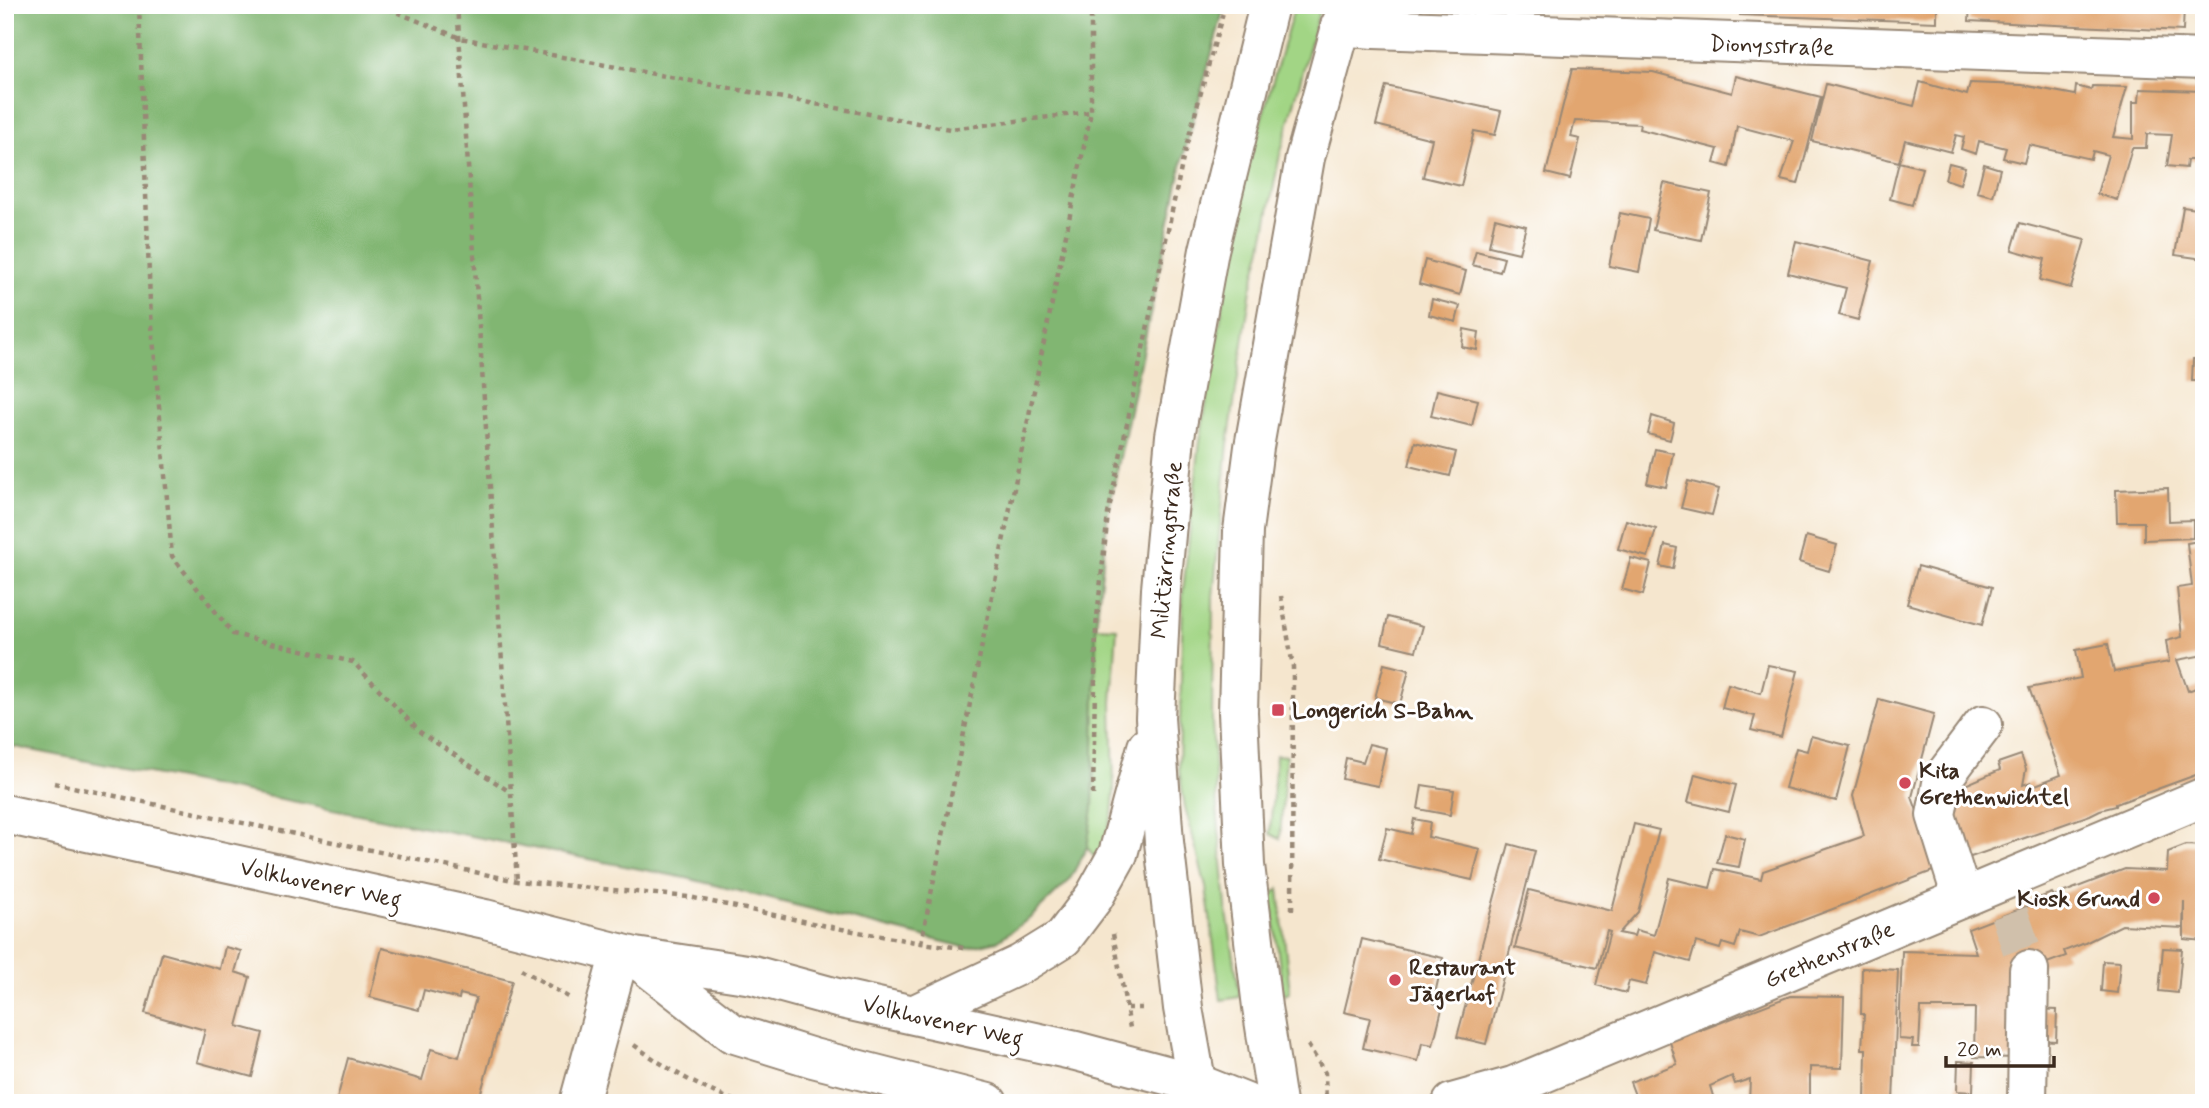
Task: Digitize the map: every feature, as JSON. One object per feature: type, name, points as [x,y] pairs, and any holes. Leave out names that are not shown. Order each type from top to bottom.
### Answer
[{"type":"street","name":"Militärringstraße","points":[[1198,1093],[1183,1008],[1164,842],[1155,718],[1161,589],[1175,436],[1209,250],[1269,5]]},
{"type":"street","points":[[1277,1103],[1245,865],[1238,712],[1242,531],[1254,447],[1305,158],[1343,16]]},
{"type":"street","name":"Dionysstraße","points":[[1343,16],[1374,29],[2204,59]]},
{"type":"street","points":[[915,1014],[1021,964],[1063,938],[1094,897],[1118,854],[1155,718]]},
{"type":"street","points":[[1962,898],[1936,815],[1943,778],[1983,725]]},
{"type":"street","name":"Grethenstraße","points":[[1452,1103],[1491,1094],[1513,1094],[1962,898],[2004,898],[2204,797]]},
{"type":"street","name":"Volkhovener Weg","points":[[5,814],[485,919],[627,955],[753,975],[837,998],[1076,1051],[1198,1093],[1246,1103]]},
{"type":"street","points":[[579,1103],[601,1020],[627,955]]},
{"type":"street","name":"Volkhovener Weg","points":[[627,955],[732,1033],[813,1058],[976,1101]]},
{"type":"street","points":[[2027,1103],[2029,970]]},
{"type":"path","points":[[139,5],[150,302],[172,556],[233,634],[353,662],[420,732],[510,792]]},
{"type":"path","points":[[379,5],[460,38],[950,129],[1091,112]]},
{"type":"path","points":[[457,5],[517,881]]},
{"type":"path","points":[[921,943],[1091,112],[1091,5]]},
{"type":"path","points":[[1280,588],[1293,667],[1290,882],[1292,922]]},
{"type":"path","points":[[46,781],[517,881],[689,897],[836,928],[968,948]]},
{"type":"path","points":[[509,966],[553,986],[657,1062],[718,1095],[741,1103]]},
{"type":"path","points":[[1307,1043],[1325,1073],[1326,1103]]},
{"type":"green space","points":[[5,5],[1225,5],[1184,154],[1108,514],[1096,627],[1093,808],[1087,847],[1069,881],[1030,918],[997,941],[968,948],[686,878],[5,745]]},
{"type":"green space","points":[[1295,5],[1321,5],[1279,159],[1251,289],[1228,444],[1213,597],[1212,723],[1217,807],[1226,906],[1240,997],[1221,1000],[1206,887],[1185,807],[1179,770],[1183,591],[1200,441],[1244,179]]},
{"type":"green space","points":[[1096,627],[1117,628],[1112,703],[1114,791],[1112,815],[1098,861],[1087,847],[1093,808]]},
{"type":"green space","points":[[1276,755],[1286,756],[1280,839],[1270,834]]},
{"type":"green space","points":[[1279,889],[1290,992],[1285,995],[1271,894]]},
{"type":"building","points":[[1575,5],[1610,5],[1610,9],[1575,8]]},
{"type":"building","points":[[1740,5],[1937,5],[1937,22],[1740,15]]},
{"type":"building","points":[[1970,5],[2184,5],[2183,31],[1969,21]]},
{"type":"building","points":[[1572,69],[1653,72],[1732,93],[1736,76],[1821,97],[1798,184],[1781,180],[1794,141],[1737,126],[1729,167],[1714,163],[1718,149],[1639,129],[1640,124],[1575,121],[1571,137],[1580,139],[1570,179],[1546,173]]},
{"type":"building","points":[[1920,82],[1967,95],[1970,83],[2022,85],[2075,95],[2076,86],[2091,90],[2092,86],[2127,87],[2113,137],[2133,139],[2133,102],[2139,102],[2140,89],[2204,91],[2204,160],[2187,160],[2186,168],[2167,166],[2172,135],[2147,134],[2146,148],[2132,148],[2117,200],[2097,194],[2108,155],[2093,151],[2091,159],[2029,145],[2024,163],[2003,158],[2006,148],[1979,141],[1976,154],[1961,149],[1964,137],[1956,135],[1951,152],[1905,140],[1899,162],[1812,141],[1826,84],[1914,106]]},
{"type":"building","points":[[1386,86],[1501,111],[1495,135],[1474,131],[1461,186],[1423,177],[1432,139],[1376,125]]},
{"type":"building","points":[[1899,162],[1922,168],[1912,205],[1890,199]]},
{"type":"building","points":[[1949,163],[1965,167],[1960,184],[1945,179]]},
{"type":"building","points":[[1984,164],[2000,169],[1993,196],[1977,192]]},
{"type":"building","points":[[1664,183],[1711,193],[1701,240],[1653,230]]},
{"type":"building","points":[[2183,207],[2204,210],[2204,259],[2175,255]]},
{"type":"building","points":[[1620,213],[1649,219],[1639,272],[1609,266]]},
{"type":"building","points":[[1495,218],[1526,226],[1519,253],[1489,246]]},
{"type":"building","points":[[2020,223],[2085,240],[2071,288],[2040,280],[2045,259],[2012,250]]},
{"type":"building","points":[[1796,241],[1873,261],[1858,320],[1839,315],[1846,288],[1788,273]]},
{"type":"building","points":[[1476,251],[1504,258],[1500,272],[1472,265]]},
{"type":"building","points":[[1425,260],[1466,271],[1460,295],[1419,284]]},
{"type":"building","points":[[1432,299],[1460,306],[1456,322],[1429,315]]},
{"type":"building","points":[[1464,329],[1479,332],[1477,350],[1462,347]]},
{"type":"building","points":[[2193,359],[2204,359],[2204,381],[2192,381]]},
{"type":"building","points":[[1437,390],[1478,400],[1472,426],[1431,416]]},
{"type":"building","points":[[1652,416],[1674,423],[1670,440],[1648,434]]},
{"type":"building","points":[[1415,442],[1456,452],[1450,476],[1409,466]]},
{"type":"building","points":[[1655,449],[1673,453],[1666,487],[1647,483]]},
{"type":"building","points":[[1688,481],[1719,489],[1712,515],[1681,508]]},
{"type":"building","points":[[2168,488],[2169,521],[2193,520],[2193,538],[2144,540],[2144,522],[2117,522],[2116,490]]},
{"type":"building","points":[[1626,520],[1656,529],[1648,557],[1618,549]]},
{"type":"building","points":[[1806,536],[1837,545],[1829,571],[1799,562]]},
{"type":"building","points":[[2204,540],[2204,655],[2177,660],[2188,691],[2204,685],[2204,772],[1968,858],[1949,798],[1967,791],[1965,785],[2000,770],[1998,763],[2021,755],[2026,769],[2023,785],[2031,782],[2033,786],[2061,775],[2029,688],[2081,678],[2076,650],[2108,644],[2114,672],[2169,662],[2166,641],[2182,637],[2177,588],[2192,586],[2187,543]]},
{"type":"building","points":[[1665,545],[1677,548],[1673,569],[1660,566]]},
{"type":"building","points":[[1631,558],[1651,563],[1643,595],[1622,589]]},
{"type":"building","points":[[1918,566],[1992,587],[1982,625],[1907,604]]},
{"type":"building","points":[[1388,617],[1423,626],[1416,651],[1382,643]]},
{"type":"building","points":[[1384,664],[1409,670],[1400,704],[1375,698]]},
{"type":"building","points":[[1768,665],[1798,671],[1781,737],[1751,730],[1755,716],[1722,708],[1728,684],[1761,693]]},
{"type":"building","points":[[1879,699],[1934,714],[1912,797],[1938,869],[1759,937],[1740,932],[1735,947],[1722,943],[1720,949],[1696,942],[1690,962],[1655,952],[1646,985],[1629,981],[1626,993],[1596,985],[1610,932],[1607,931],[1597,968],[1515,948],[1529,890],[1612,911],[1634,824],[1659,830],[1638,912],[1619,933],[1634,936],[1636,930],[1654,935],[1669,878],[1710,888],[1715,869],[1761,879],[1763,871],[1864,836],[1853,796]]},
{"type":"building","points":[[1811,736],[1850,746],[1836,801],[1785,788],[1796,748],[1807,751]]},
{"type":"building","points":[[1369,744],[1386,748],[1378,786],[1342,779],[1346,758],[1363,762]]},
{"type":"building","points":[[1695,774],[1736,785],[1729,812],[1688,802]]},
{"type":"building","points":[[1422,785],[1454,790],[1450,815],[1418,809]]},
{"type":"building","points":[[1414,819],[1430,822],[1428,837],[1480,849],[1472,880],[1379,859],[1387,828],[1411,834]]},
{"type":"building","points":[[1725,834],[1745,839],[1739,867],[1717,863]]},
{"type":"building","points":[[1509,844],[1535,851],[1486,1044],[1457,1037]]},
{"type":"building","points":[[2186,845],[2204,846],[2204,941],[2184,939],[2184,901],[2183,928],[2122,925],[2064,951],[2066,956],[2036,967],[2019,1058],[1974,1057],[1975,1008],[1921,1008],[1919,1047],[1912,1047],[1913,1040],[1899,1039],[1902,951],[1976,953],[1968,929],[2033,904],[2031,901],[2052,893],[2054,896],[2125,869],[2167,871],[2168,852]]},
{"type":"building","name":"Restaurant Jägerhof","points":[[1362,939],[1443,958],[1433,1003],[1443,1005],[1433,1045],[1422,1043],[1418,1061],[1363,1048],[1370,1018],[1344,1012]]},
{"type":"building","points":[[225,947],[241,951],[235,972],[250,977],[237,1026],[263,1033],[252,1077],[197,1062],[205,1030],[145,1013],[162,953],[220,969]]},
{"type":"building","points":[[382,948],[512,981],[478,1103],[336,1103],[348,1058],[422,1080],[431,1049],[459,1057],[476,998],[460,994],[459,999],[424,990],[419,1010],[370,997]]},
{"type":"building","points":[[2163,948],[2182,949],[2178,993],[2159,991]]},
{"type":"building","points":[[2103,961],[2120,962],[2117,993],[2101,991]]},
{"type":"building","points":[[1862,968],[1898,970],[1893,1103],[1865,1103],[1866,1049],[1862,1049]]},
{"type":"building","points":[[1790,996],[1844,997],[1842,1068],[1810,1067],[1810,1103],[1749,1103],[1750,1079],[1735,1084],[1732,1076],[1710,1086],[1715,1103],[1678,1103],[1678,1100],[1672,1103],[1638,1103],[1630,1082],[1677,1064],[1670,1042]]},
{"type":"building","points":[[2035,1009],[2057,1010],[2056,1041],[2035,1040]]},
{"type":"building","points":[[1958,1061],[1974,1062],[1973,1092],[1957,1091]]},
{"type":"tunnel","points":[[2009,913],[2029,970]]},
{"type":"place","name":"Longerich S-Bahn","points":[[1278,710]]},
{"type":"place","name":"Kita Grethenwichtel","points":[[1905,783]]},
{"type":"place","name":"Kiosk Grund","points":[[2154,898]]},
{"type":"place","name":"Restaurant Jägerhof","points":[[1395,980]]}]
